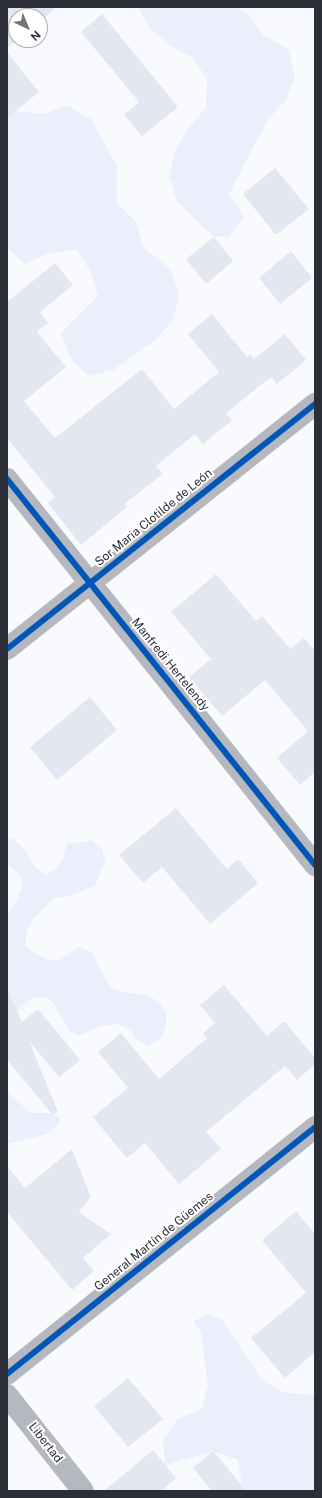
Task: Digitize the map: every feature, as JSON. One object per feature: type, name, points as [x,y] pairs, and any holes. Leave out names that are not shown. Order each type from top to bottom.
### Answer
[{"type":"street","name":"Sor Maria Clotilde de León","points":[[7,649],[315,404]]},
{"type":"street","name":"Manfredi Hertelendy","points":[[7,479],[315,865]]},
{"type":"street","name":"General Martín de Güemes","points":[[7,1374],[315,1127]]},
{"type":"street","name":"Libertad","points":[[7,1395],[83,1491]]},
{"type":"shaded area","points":[[138,7],[236,7],[249,16],[264,36],[289,49],[295,77],[286,100],[268,119],[229,194],[244,217],[229,236],[214,237],[177,202],[169,176],[175,151],[188,128],[206,108],[207,79],[193,58],[169,45],[150,28]]},
{"type":"shaded area","points":[[7,105],[16,111],[43,114],[68,106],[91,119],[117,166],[117,203],[136,222],[143,247],[171,270],[179,295],[173,320],[155,340],[113,370],[89,376],[71,359],[61,333],[98,296],[91,272],[77,250],[49,253],[25,264],[7,247]]},
{"type":"shaded area","points":[[11,838],[22,846],[36,868],[46,875],[56,868],[64,856],[67,843],[79,843],[92,840],[102,849],[105,862],[95,886],[68,896],[54,898],[34,918],[27,931],[25,946],[47,960],[59,961],[79,947],[91,952],[110,987],[123,992],[148,995],[158,1002],[166,1012],[166,1026],[161,1038],[149,1046],[137,1040],[130,1030],[118,1024],[104,1025],[78,1035],[69,1031],[56,1007],[48,998],[34,997],[7,1019],[7,915],[16,903],[21,891],[22,878],[7,862],[7,841]]},
{"type":"shaded area","points":[[7,1089],[11,1095],[31,1113],[51,1113],[60,1118],[58,1125],[47,1134],[7,1144]]},
{"type":"shaded area","points":[[207,1314],[222,1320],[260,1377],[281,1392],[315,1395],[315,1491],[240,1491],[242,1486],[238,1460],[213,1451],[165,1465],[163,1439],[178,1419],[202,1409],[208,1385],[201,1332],[193,1322]]},
{"type":"building","points":[[7,7],[57,7],[48,14],[48,8],[8,8],[7,48]]},
{"type":"building","points":[[102,14],[178,107],[142,136],[124,115],[139,102],[81,32]]},
{"type":"building","points":[[7,52],[39,92],[7,118]]},
{"type":"building","points":[[275,168],[309,209],[276,235],[243,194]]},
{"type":"building","points":[[214,237],[233,261],[206,284],[186,259]]},
{"type":"building","points":[[291,251],[312,278],[280,304],[259,278]]},
{"type":"building","points":[[55,263],[73,285],[40,312],[48,323],[37,332],[66,367],[24,401],[55,438],[142,369],[174,409],[219,372],[188,334],[212,314],[247,357],[250,354],[254,359],[285,334],[306,360],[277,384],[271,377],[226,413],[232,420],[203,444],[195,434],[156,466],[163,474],[124,504],[127,507],[81,545],[48,503],[55,497],[7,438],[7,302]]},
{"type":"building","points":[[216,574],[256,621],[262,616],[290,649],[304,638],[315,651],[315,772],[300,785],[277,758],[308,731],[265,680],[222,716],[189,677],[211,659],[171,612]]},
{"type":"building","points":[[90,697],[117,730],[57,780],[30,747]]},
{"type":"building","points":[[176,808],[227,869],[238,859],[258,883],[210,924],[162,867],[143,883],[119,855]]},
{"type":"building","points":[[224,985],[267,1036],[284,1021],[315,1058],[315,1064],[297,1080],[285,1066],[206,1132],[221,1149],[179,1184],[145,1143],[127,1158],[92,1116],[94,1116],[128,1088],[98,1052],[121,1033],[159,1079],[207,1038],[203,1033],[215,1023],[200,1005]]},
{"type":"building","points":[[7,989],[22,1022],[38,1009],[80,1060],[59,1077],[29,1041],[58,1112],[53,1115],[7,1060]]},
{"type":"building","points":[[72,1149],[91,1197],[79,1212],[111,1234],[83,1258],[94,1271],[72,1290],[7,1212],[7,1166],[25,1188]]},
{"type":"building","points":[[296,1211],[315,1234],[315,1352],[285,1378],[251,1338],[306,1293],[262,1240]]},
{"type":"building","points":[[128,1378],[163,1419],[128,1447],[94,1406]]},
{"type":"building","points":[[153,1450],[176,1478],[161,1491],[104,1491]]},
{"type":"building","points":[[213,1451],[247,1491],[212,1491],[193,1468]]},
{"type":"cycle path","points":[[7,649],[315,404]]},
{"type":"cycle path","points":[[7,479],[315,865]]},
{"type":"cycle path","points":[[7,1374],[315,1127]]}]
